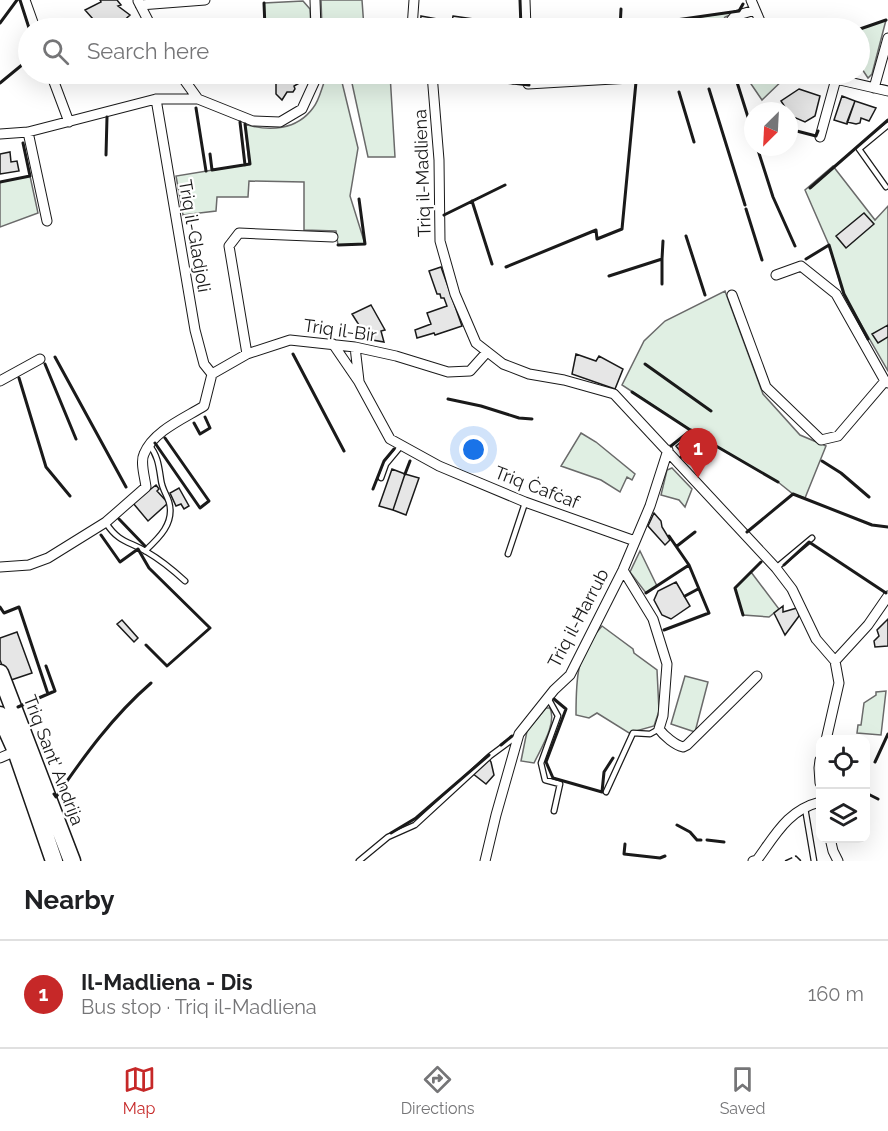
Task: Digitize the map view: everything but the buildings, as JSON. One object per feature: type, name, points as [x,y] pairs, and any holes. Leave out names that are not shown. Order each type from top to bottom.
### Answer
[{"type":"highway","name":"Triq Sant' Andrija","points":[[0,673],[72,861]]},
{"type":"highway","name":"Triq Sant' Andrija","points":[[0,715],[16,751],[54,861]]},
{"type":"street","points":[[25,0],[32,18]]},
{"type":"street","points":[[147,18],[139,2],[205,0]]},
{"type":"street","points":[[315,0],[316,18]]},
{"type":"street","points":[[413,18],[414,0]]},
{"type":"street","points":[[525,0],[526,18]]},
{"type":"street","points":[[751,0],[758,18]]},
{"type":"street","points":[[733,18],[755,10]]},
{"type":"street","points":[[874,88],[888,38]]},
{"type":"street","points":[[55,84],[69,122]]},
{"type":"street","points":[[187,84],[198,99]]},
{"type":"street","points":[[0,134],[28,132],[156,99],[198,99],[253,122],[280,122],[302,109],[313,84]]},
{"type":"street","name":"Triq il-Madliena","points":[[433,84],[439,160],[440,241],[455,294],[476,343],[503,364],[529,374],[564,380],[614,394],[776,568],[792,589],[816,639],[835,661]]},
{"type":"street","points":[[820,137],[835,84]]},
{"type":"street","points":[[857,84],[888,92]]},
{"type":"street","name":"Triq il-Gladjoli","points":[[156,99],[195,330],[204,364],[212,374]]},
{"type":"street","points":[[28,132],[47,221]]},
{"type":"street","points":[[247,354],[229,246],[239,233],[333,237]]},
{"type":"street","points":[[732,295],[766,387],[821,440],[838,436],[887,382],[836,294],[801,266],[776,275]]},
{"type":"street","name":"Triq il-Bir","points":[[212,374],[247,354],[290,340],[355,347],[396,356],[448,372],[470,371],[487,352]]},
{"type":"street","name":"Triq Ċafċaf","points":[[333,344],[359,382],[390,439],[439,466],[525,502],[635,541]]},
{"type":"street","name":"Triq Ċafċaf","points":[[355,347],[359,382]]},
{"type":"street","points":[[0,381],[40,359]]},
{"type":"street","points":[[0,567],[29,566],[48,558],[106,522],[146,487],[142,456],[157,436],[204,406],[212,374]]},
{"type":"street","name":"Triq il-Ħarrub","points":[[485,861],[519,734],[570,675],[623,570],[650,506],[668,450]]},
{"type":"street","points":[[623,570],[653,619],[667,664],[663,716],[659,729],[679,746],[687,745],[757,676]]},
{"type":"street","points":[[826,735],[839,683],[835,661],[868,625],[888,596]]},
{"type":"street","points":[[0,758],[16,751]]},
{"type":"street","points":[[753,861],[757,860],[787,820],[805,806],[816,803]]},
{"type":"street","points":[[831,843],[838,861]]},
{"type":"lane","points":[[886,187],[859,149],[888,125]]},
{"type":"lane","points":[[146,551],[166,528],[171,513],[169,500],[162,488],[156,452],[149,445]]},
{"type":"lane","points":[[381,478],[386,464],[401,446]]},
{"type":"lane","points":[[508,554],[525,502]]},
{"type":"lane","points":[[106,522],[112,533],[128,544],[146,551],[185,581]]},
{"type":"lane","points":[[776,568],[812,538]]},
{"type":"lane","points":[[548,698],[558,716],[541,763],[545,780],[560,784],[554,811]]},
{"type":"lane","points":[[606,792],[633,733],[650,734],[659,729]]},
{"type":"lane","points":[[358,861],[388,837],[415,825],[490,756],[519,734]]},
{"type":"lane","points":[[805,806],[814,861]]},
{"type":"green space","points":[[321,0],[362,0],[363,18],[322,18]]},
{"type":"green space","points":[[303,1],[310,9],[310,18],[265,18],[264,3]]},
{"type":"green space","points":[[739,11],[724,18],[693,18]]},
{"type":"green space","points":[[886,20],[870,76],[870,26]]},
{"type":"green space","points":[[323,84],[342,84],[358,148],[350,196],[365,244],[338,245],[336,231],[304,230],[304,182],[249,181],[248,197],[217,197],[216,211],[183,215],[176,176],[249,164],[245,124],[264,128],[291,125],[306,115],[316,104]]},
{"type":"green space","points":[[352,84],[391,84],[395,157],[368,157]]},
{"type":"green space","points":[[751,84],[779,84],[762,100]]},
{"type":"green space","points":[[833,166],[875,220],[888,206],[888,371],[843,293],[829,245],[805,190]]},
{"type":"green space","points":[[30,176],[38,213],[0,227],[0,182]]},
{"type":"green space","points":[[725,291],[763,394],[800,435],[826,446],[805,498],[793,494],[778,482],[704,439],[622,385],[644,341],[665,321]]},
{"type":"green space","points":[[581,433],[596,442],[635,474],[632,480],[627,477],[620,492],[601,480],[561,466]]},
{"type":"green space","points":[[672,468],[692,489],[685,507],[679,500],[661,495],[667,470]]},
{"type":"green space","points":[[640,551],[657,586],[646,593],[630,572]]},
{"type":"green space","points":[[751,572],[779,609],[769,617],[743,615],[735,588]]},
{"type":"green space","points":[[602,626],[657,670],[659,711],[654,726],[629,733],[597,713],[589,718],[576,715],[577,678],[582,657],[593,636]]},
{"type":"green space","points":[[685,676],[708,682],[695,732],[671,724]]},
{"type":"green space","points":[[886,691],[881,735],[857,733],[858,725],[861,725],[864,703],[876,695],[876,692]]},
{"type":"green space","points":[[546,708],[550,708],[552,714],[544,743],[534,763],[521,761],[527,731]]},
{"type":"fence","points":[[785,861],[796,856],[801,861]]},
{"type":"wall","points":[[0,23],[17,0]]},
{"type":"wall","points":[[20,0],[26,18]]},
{"type":"wall","points":[[520,0],[521,18]]},
{"type":"wall","points":[[264,3],[265,18]]},
{"type":"wall","points":[[690,18],[739,11],[743,4]]},
{"type":"wall","points":[[621,9],[621,18]]},
{"type":"wall","points":[[870,26],[886,20]]},
{"type":"wall","points":[[0,83],[18,68]]},
{"type":"wall","points":[[521,84],[529,85]]},
{"type":"wall","points":[[506,267],[596,230],[597,239],[622,229],[636,84]]},
{"type":"wall","points":[[738,84],[744,104]]},
{"type":"wall","points":[[709,89],[745,205]]},
{"type":"wall","points":[[679,92],[694,142]]},
{"type":"wall","points":[[196,108],[206,171]]},
{"type":"wall","points":[[106,155],[107,117]]},
{"type":"wall","points":[[810,188],[888,120]]},
{"type":"wall","points":[[240,122],[245,165]]},
{"type":"wall","points":[[210,154],[212,170],[250,164],[245,124]]},
{"type":"wall","points":[[798,131],[816,136],[818,131]]},
{"type":"wall","points":[[0,182],[30,176],[23,143]]},
{"type":"wall","points":[[760,156],[773,197],[795,246]]},
{"type":"wall","points":[[444,215],[505,185]]},
{"type":"wall","points":[[338,245],[365,244],[359,199]]},
{"type":"wall","points":[[472,201],[492,264]]},
{"type":"wall","points":[[746,209],[762,260]]},
{"type":"wall","points":[[686,236],[705,295]]},
{"type":"wall","points":[[609,276],[662,259],[663,241]]},
{"type":"wall","points":[[806,259],[829,245],[844,294],[868,339]]},
{"type":"wall","points":[[662,259],[662,284]]},
{"type":"wall","points":[[293,354],[344,451]]},
{"type":"wall","points":[[55,357],[126,487]]},
{"type":"wall","points":[[45,364],[76,439]]},
{"type":"wall","points":[[645,364],[711,411]]},
{"type":"wall","points":[[19,378],[46,467],[70,496]]},
{"type":"wall","points":[[632,392],[704,439],[778,482]]},
{"type":"wall","points":[[448,399],[519,418],[532,419]]},
{"type":"wall","points":[[194,423],[200,434],[210,428],[205,417]]},
{"type":"wall","points":[[671,446],[691,430]]},
{"type":"wall","points":[[155,443],[200,508],[209,501],[165,438]]},
{"type":"wall","points":[[681,457],[704,439]]},
{"type":"wall","points":[[373,489],[384,461],[394,449]]},
{"type":"wall","points":[[405,474],[410,461]]},
{"type":"wall","points":[[822,461],[841,473],[869,497]]},
{"type":"wall","points":[[747,532],[793,494],[872,525],[888,527]]},
{"type":"wall","points":[[119,519],[145,546]]},
{"type":"wall","points":[[677,546],[695,532]]},
{"type":"wall","points":[[101,535],[120,562],[138,549],[149,568],[210,628],[167,666],[146,645]]},
{"type":"wall","points":[[669,536],[689,565]]},
{"type":"wall","points":[[784,565],[809,542],[886,593]]},
{"type":"wall","points":[[743,615],[735,588],[761,562]]},
{"type":"wall","points":[[646,593],[689,565],[709,613],[664,630]]},
{"type":"wall","points":[[685,596],[698,589]]},
{"type":"wall","points":[[0,607],[4,613],[19,607],[48,694],[18,707]]},
{"type":"wall","points":[[46,666],[55,691],[48,694]]},
{"type":"wall","points":[[54,794],[56,797],[100,737],[151,683]]},
{"type":"wall","points":[[554,699],[566,709],[546,762],[553,778],[602,792],[604,772],[613,758]]},
{"type":"wall","points":[[875,762],[888,734]]},
{"type":"wall","points":[[501,745],[512,736]]},
{"type":"wall","points":[[391,833],[416,818],[489,755]]},
{"type":"wall","points":[[870,795],[878,799]]},
{"type":"wall","points":[[677,825],[690,832],[697,840],[701,840]]},
{"type":"wall","points":[[707,840],[724,842]]},
{"type":"wall","points":[[625,844],[624,854],[660,858],[665,856]]},
{"type":"place","name":"Il-Madliena - Dis","points":[[698,478]]}]
